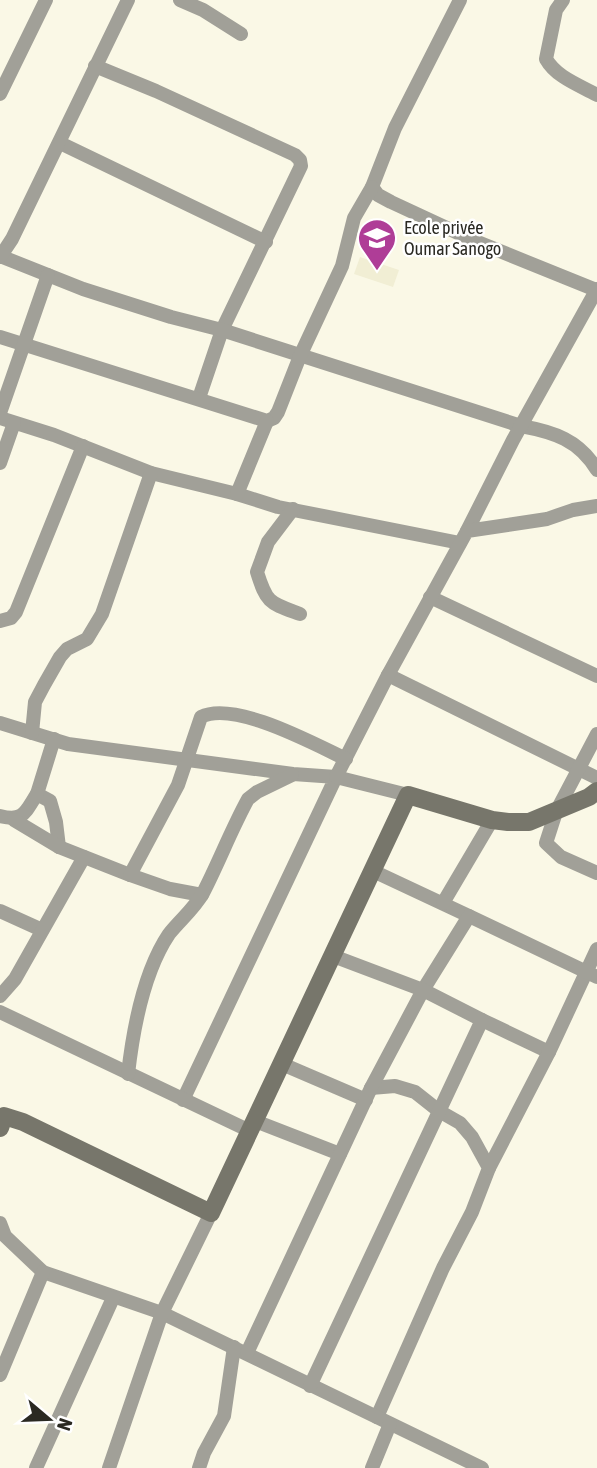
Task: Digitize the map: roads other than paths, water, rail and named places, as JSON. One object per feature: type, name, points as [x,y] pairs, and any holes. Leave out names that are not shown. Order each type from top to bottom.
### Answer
[{"type":"street","points":[[0,94],[46,0]]},
{"type":"street","points":[[128,0],[60,143],[12,239],[0,256],[83,289],[222,330],[521,426],[558,434],[577,445],[597,470]]},
{"type":"street","points":[[180,0],[203,10],[241,34]]},
{"type":"street","points":[[0,337],[267,421],[274,418],[342,266],[354,218],[372,187],[396,128],[460,0]]},
{"type":"street","points":[[563,0],[556,10],[546,59],[551,67],[568,79],[597,94]]},
{"type":"street","points":[[95,66],[196,109],[295,155],[300,160],[301,166],[222,330],[199,398]]},
{"type":"street","points":[[60,143],[266,242]]},
{"type":"street","points":[[183,1100],[336,777],[388,675],[597,290],[475,241],[391,202],[378,195],[372,187]]},
{"type":"street","points":[[0,463],[5,418],[23,344],[48,275]]},
{"type":"street","points":[[5,418],[151,472],[293,509],[463,537],[597,506]]},
{"type":"street","points":[[237,494],[267,421]]},
{"type":"street","points":[[0,621],[11,618],[16,612],[83,446]]},
{"type":"street","points":[[32,733],[35,702],[60,657],[67,649],[87,639],[102,614],[151,472]]},
{"type":"street","points":[[293,509],[268,542],[257,572],[267,599],[276,606],[300,614]]},
{"type":"street","points":[[430,597],[597,676]]},
{"type":"street","points":[[388,675],[597,778]]},
{"type":"street","points":[[130,875],[178,785],[201,717],[213,713],[257,719],[276,725],[346,759]]},
{"type":"street","points":[[0,723],[68,744],[293,774],[336,777],[492,820],[529,822],[589,797],[597,791]]},
{"type":"street","points":[[597,734],[556,811],[546,843],[561,857],[597,873]]},
{"type":"street","points":[[7,818],[21,817],[37,794],[54,739]]},
{"type":"street","points":[[128,1074],[132,1041],[155,959],[170,933],[202,895],[248,799],[293,774]]},
{"type":"street","points":[[37,794],[50,801],[59,847]]},
{"type":"street","points":[[109,1468],[162,1313],[408,795]]},
{"type":"street","points":[[7,818],[59,847],[84,857],[170,889],[202,895]]},
{"type":"street","points":[[443,903],[492,820]]},
{"type":"street","points":[[0,996],[15,979],[84,857]]},
{"type":"street","points":[[373,871],[591,974]]},
{"type":"street","points":[[0,911],[42,930]]},
{"type":"street","points":[[199,1468],[224,1416],[241,1350],[368,1094],[423,990],[469,916]]},
{"type":"street","points":[[372,1468],[384,1421],[443,1268],[472,1212],[489,1168],[591,974],[597,949]]},
{"type":"street","points":[[333,956],[423,990],[549,1052]]},
{"type":"street","points":[[0,1013],[183,1100],[252,1126],[340,1154]]},
{"type":"street","points":[[310,1386],[482,1020]]},
{"type":"street","points":[[282,1064],[368,1094],[395,1086],[415,1092],[460,1123],[472,1137],[489,1168]]},
{"type":"street","points":[[1,1120],[23,1122],[211,1213]]},
{"type":"street","points":[[0,1223],[5,1236],[43,1272],[162,1313],[482,1468]]},
{"type":"street","points":[[0,1375],[43,1272]]},
{"type":"street","points":[[36,1468],[113,1298]]},
{"type":"place","name":"Ecole privée Oumar Sanogo","points":[[377,272]]}]
